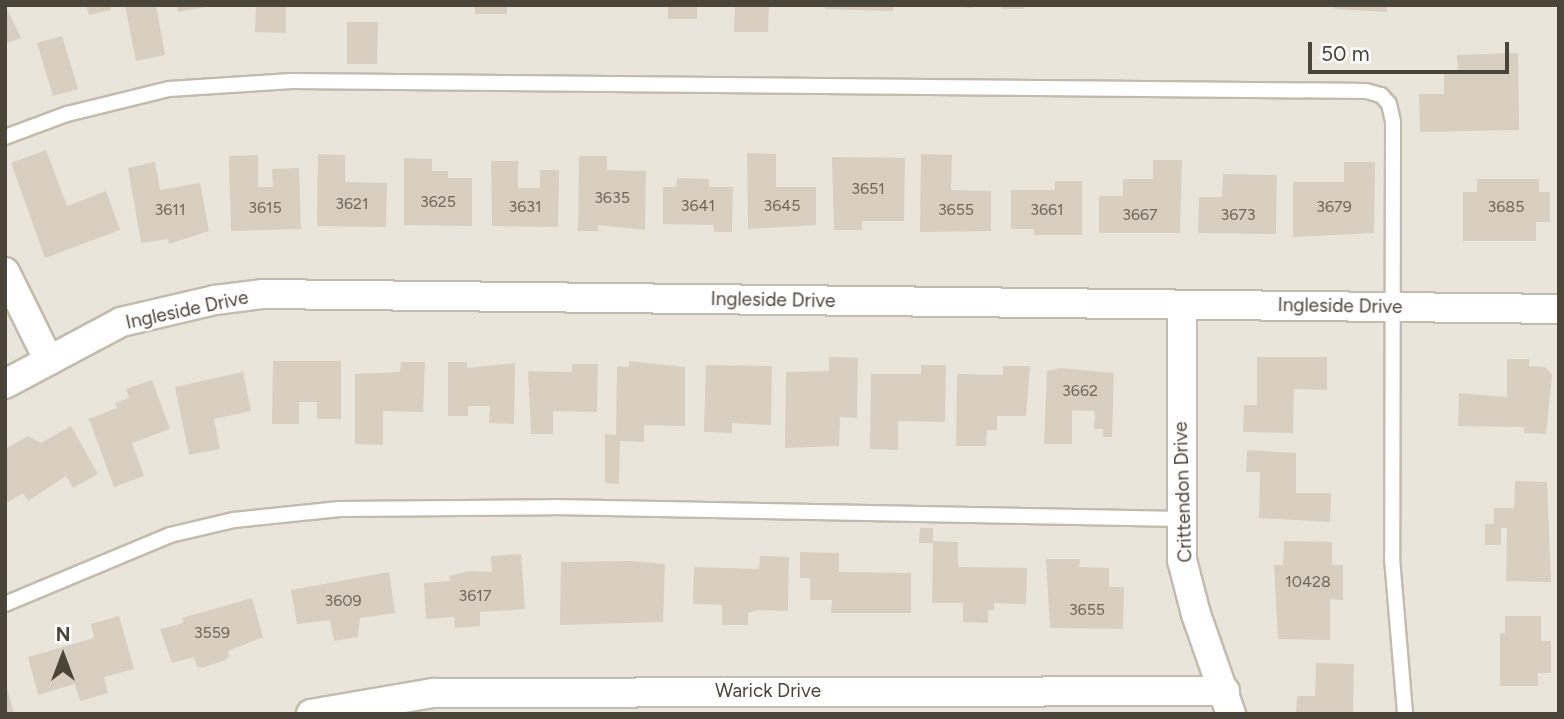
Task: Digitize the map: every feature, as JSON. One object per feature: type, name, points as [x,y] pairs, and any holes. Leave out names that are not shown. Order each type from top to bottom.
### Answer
[{"type":"street","points":[[5,272],[49,360]]},
{"type":"street","name":"Ingleside Drive","points":[[5,384],[121,322],[215,300],[262,294],[1559,309]]},
{"type":"street","name":"Crittendon Drive","points":[[1182,305],[1182,560],[1196,614],[1228,702]]},
{"type":"street","name":"Warick Drive","points":[[312,714],[433,693],[1228,702]]},
{"type":"lane","points":[[5,137],[67,114],[169,89],[239,82],[1366,91],[1381,95],[1389,104],[1393,122],[1392,558],[1405,714]]},
{"type":"lane","points":[[5,604],[170,535],[234,520],[339,509],[567,508],[1182,519]]},
{"type":"shaded area","points":[[5,5],[1559,5],[1559,714],[5,714]]},
{"type":"building","points":[[5,5],[21,38],[5,44]]},
{"type":"building","points":[[86,5],[110,5],[111,10],[89,15]]},
{"type":"building","points":[[125,5],[156,5],[165,55],[136,61]]},
{"type":"building","points":[[177,5],[205,5],[205,7],[178,12]]},
{"type":"building","points":[[256,5],[286,5],[286,33],[255,32]]},
{"type":"building","points":[[475,5],[507,5],[507,14],[475,14]]},
{"type":"building","points":[[668,5],[697,5],[697,19],[668,19]]},
{"type":"building","points":[[735,5],[769,5],[768,32],[734,32]]},
{"type":"building","points":[[825,5],[893,5],[893,11],[825,9]]},
{"type":"building","points":[[936,5],[973,5],[973,8]]},
{"type":"building","points":[[1002,5],[1024,5],[1024,9],[1002,9]]},
{"type":"building","points":[[1334,5],[1387,5],[1387,12],[1334,9]]},
{"type":"building","points":[[347,22],[378,22],[377,64],[347,64]]},
{"type":"building","points":[[62,36],[78,89],[53,96],[37,43]]},
{"type":"building","points":[[1518,53],[1519,130],[1420,132],[1419,94],[1444,94],[1444,73],[1458,72],[1457,55]]},
{"type":"building","points":[[46,150],[67,206],[106,191],[120,230],[45,258],[11,163]]},
{"type":"building","points":[[747,153],[776,154],[776,187],[816,187],[816,225],[748,229]]},
{"type":"building","points":[[318,154],[345,155],[345,182],[387,183],[386,227],[317,226]]},
{"type":"building","points":[[921,154],[952,155],[951,190],[991,191],[991,231],[920,232]]},
{"type":"building","points":[[258,155],[258,187],[273,187],[272,169],[299,168],[301,229],[231,231],[229,156]]},
{"type":"building","points":[[579,156],[607,156],[607,170],[646,171],[645,230],[598,225],[598,231],[578,231]]},
{"type":"building","points":[[832,157],[905,158],[904,221],[862,221],[862,230],[834,230]]},
{"type":"building","points":[[404,158],[432,159],[432,171],[448,171],[448,178],[472,178],[472,226],[404,225]]},
{"type":"building","points":[[1153,160],[1182,160],[1180,233],[1099,233],[1099,196],[1123,196],[1123,179],[1153,179]]},
{"type":"building","points":[[491,161],[518,161],[518,188],[540,188],[540,170],[559,170],[558,227],[492,226]]},
{"type":"building","points":[[155,162],[160,190],[200,183],[209,231],[169,244],[168,239],[141,243],[128,168]]},
{"type":"building","points":[[1344,162],[1375,162],[1374,233],[1293,237],[1293,182],[1344,182]]},
{"type":"building","points":[[1223,174],[1277,175],[1276,234],[1198,233],[1199,197],[1222,197]]},
{"type":"building","points":[[677,178],[709,179],[709,187],[733,187],[732,232],[714,232],[714,225],[663,224],[663,187],[676,187]]},
{"type":"building","points":[[1477,179],[1539,179],[1539,192],[1550,192],[1550,222],[1536,222],[1536,241],[1463,241],[1463,192],[1477,192]]},
{"type":"building","points":[[1055,181],[1082,181],[1082,235],[1034,235],[1034,229],[1011,229],[1011,190],[1055,190]]},
{"type":"building","points":[[829,357],[858,358],[857,418],[840,417],[839,446],[785,448],[786,372],[829,371]]},
{"type":"building","points":[[1257,357],[1327,357],[1327,390],[1294,389],[1293,433],[1243,432],[1244,405],[1257,405]]},
{"type":"building","points":[[1507,359],[1529,359],[1529,366],[1545,367],[1552,375],[1546,434],[1524,433],[1524,427],[1458,426],[1459,393],[1507,397]]},
{"type":"building","points":[[273,361],[341,361],[341,419],[317,419],[317,402],[299,402],[299,424],[272,424]]},
{"type":"building","points":[[629,361],[685,367],[685,426],[644,425],[644,442],[620,441],[619,484],[605,483],[605,434],[616,435],[617,366],[629,367]]},
{"type":"building","points":[[401,362],[425,362],[423,412],[383,411],[383,445],[355,444],[355,374],[400,372]]},
{"type":"building","points":[[448,362],[467,362],[467,368],[515,363],[514,424],[489,423],[490,406],[468,406],[468,416],[448,416]]},
{"type":"building","points":[[572,364],[598,364],[597,412],[553,411],[553,434],[531,434],[528,371],[572,372]]},
{"type":"building","points":[[706,365],[772,366],[771,425],[732,423],[732,433],[704,432]]},
{"type":"building","points":[[921,365],[946,365],[945,422],[898,421],[898,450],[870,449],[871,374],[921,374]]},
{"type":"building","points":[[1003,366],[1030,366],[1026,416],[997,416],[997,430],[987,430],[986,446],[956,446],[957,374],[1003,375]]},
{"type":"building","points":[[1060,368],[1114,373],[1112,437],[1103,437],[1103,429],[1094,429],[1095,411],[1072,410],[1072,444],[1044,444],[1047,371]]},
{"type":"building","points":[[243,372],[251,411],[214,419],[220,449],[189,455],[175,387]]},
{"type":"building","points":[[152,380],[170,429],[132,443],[144,476],[114,487],[89,419],[117,408],[115,403],[129,398],[126,389]]},
{"type":"building","points":[[71,426],[98,474],[73,488],[66,476],[28,501],[23,493],[5,504],[5,449],[28,436],[41,443]]},
{"type":"building","points":[[1247,450],[1296,453],[1296,493],[1331,493],[1330,522],[1259,518],[1260,472],[1246,472]]},
{"type":"building","points":[[1515,481],[1547,482],[1551,582],[1506,581],[1507,528],[1501,528],[1501,545],[1485,545],[1485,524],[1494,524],[1494,508],[1514,508]]},
{"type":"building","points":[[920,528],[933,528],[933,543],[919,543]]},
{"type":"building","points":[[933,541],[958,542],[958,567],[1027,568],[1026,604],[994,603],[994,610],[988,610],[988,623],[963,622],[963,603],[932,603]]},
{"type":"building","points":[[1284,541],[1332,542],[1332,565],[1343,565],[1343,600],[1330,599],[1330,640],[1278,639],[1274,565],[1283,565]]},
{"type":"building","points":[[800,552],[839,553],[839,572],[911,573],[911,613],[831,613],[832,600],[810,600],[810,578],[800,578]]},
{"type":"building","points":[[521,554],[525,609],[480,612],[480,626],[455,628],[454,617],[426,619],[424,583],[450,581],[449,576],[469,571],[492,572],[491,556]]},
{"type":"building","points":[[760,556],[789,557],[788,611],[758,610],[748,613],[748,625],[722,625],[722,605],[693,604],[694,567],[759,569]]},
{"type":"building","points":[[1046,559],[1080,559],[1079,567],[1109,568],[1109,587],[1124,587],[1123,629],[1050,628]]},
{"type":"building","points":[[632,561],[665,564],[663,622],[560,625],[561,562]]},
{"type":"building","points":[[389,572],[395,613],[360,618],[358,637],[334,641],[330,620],[297,624],[291,590]]},
{"type":"building","points":[[252,598],[263,637],[228,651],[229,657],[223,661],[202,668],[197,667],[194,657],[172,663],[160,629],[184,623],[182,618]]},
{"type":"building","points":[[119,616],[134,669],[104,677],[108,693],[80,701],[75,684],[38,695],[28,657],[94,638],[91,624]]},
{"type":"building","points":[[1505,616],[1541,616],[1541,641],[1551,641],[1551,673],[1538,673],[1538,686],[1500,686],[1500,633],[1505,633]]},
{"type":"building","points":[[1316,663],[1354,664],[1353,714],[1296,714],[1297,696],[1315,696]]},
{"type":"building","points":[[6,683],[14,714],[5,714]]}]
